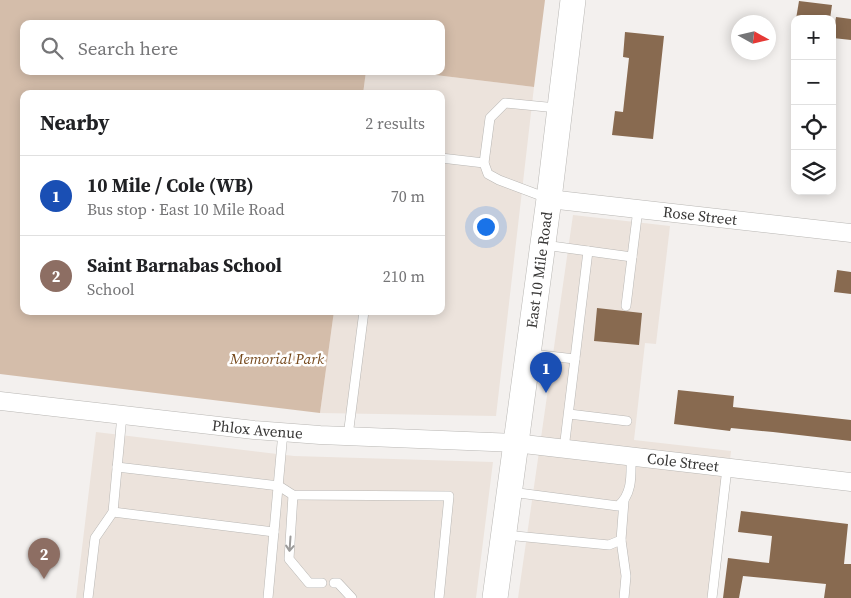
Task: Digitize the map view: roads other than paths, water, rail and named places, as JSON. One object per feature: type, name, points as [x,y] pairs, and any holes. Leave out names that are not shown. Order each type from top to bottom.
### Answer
[{"type":"main road","name":"East 10 Mile Road","points":[[495,598],[549,199],[573,0]]},
{"type":"street","name":"Rose Street","points":[[549,199],[851,233]]},
{"type":"street","name":"Phlox Avenue","points":[[0,400],[283,432],[515,443]]},
{"type":"street","name":"Cole Street","points":[[515,443],[851,482]]},
{"type":"lane","points":[[549,199],[488,174],[484,163],[490,118],[505,103],[560,108]]},
{"type":"lane","points":[[445,158],[484,163]]},
{"type":"lane","points":[[626,306],[638,209]]},
{"type":"lane","points":[[543,245],[632,257]]},
{"type":"lane","points":[[564,449],[588,251]]},
{"type":"lane","points":[[348,436],[363,315]]},
{"type":"lane","points":[[528,353],[575,359]]},
{"type":"lane","points":[[569,414],[627,421]]},
{"type":"lane","points":[[88,598],[95,538],[113,512],[122,415]]},
{"type":"lane","points":[[268,598],[283,432]]},
{"type":"lane","points":[[624,598],[626,576],[621,540],[624,501],[630,489],[632,457]]},
{"type":"lane","points":[[117,468],[278,486],[293,495],[449,496],[440,598]]},
{"type":"lane","points":[[712,598],[727,468]]},
{"type":"lane","points":[[508,491],[618,506],[624,501]]},
{"type":"lane","points":[[293,495],[289,559],[309,583],[322,583]]},
{"type":"lane","points":[[113,512],[274,532]]},
{"type":"lane","points":[[503,535],[609,545],[621,540]]},
{"type":"lane","points":[[334,583],[338,583],[352,598]]},
{"type":"place","name":"10 Mile / Cole (WB)","points":[[546,393]]},
{"type":"place","name":"Saint Barnabas School","points":[[44,579]]},
{"type":"park label","name":"Memorial Park","points":[[277,359]]}]
